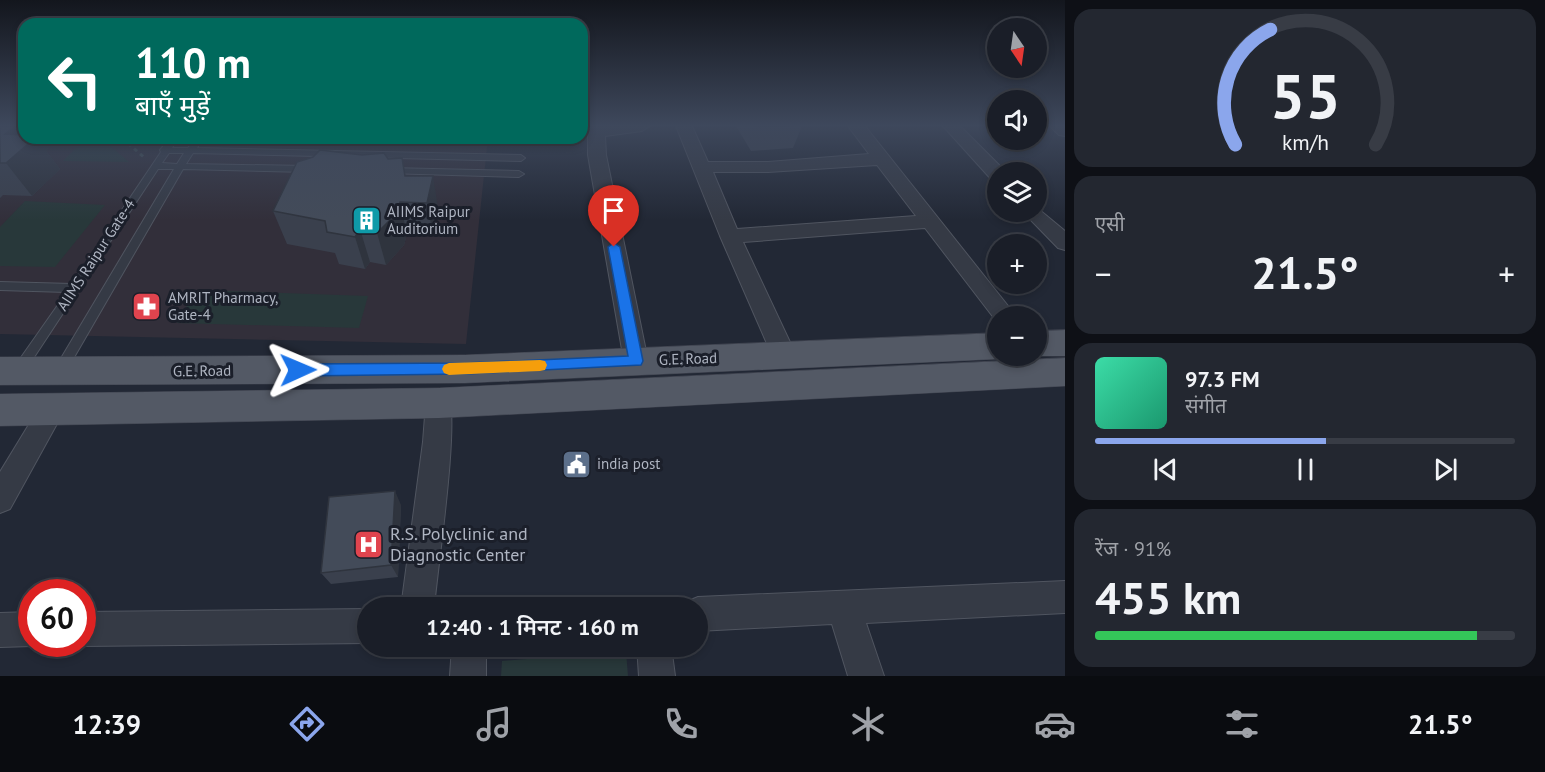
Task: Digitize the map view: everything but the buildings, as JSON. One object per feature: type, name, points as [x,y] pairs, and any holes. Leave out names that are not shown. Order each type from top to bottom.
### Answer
[{"type":"main road","points":[[1047,344],[1065,343]]},
{"type":"main road","name":"G.E. Road","points":[[9,371],[465,369],[987,346]]},
{"type":"main road","points":[[0,410],[51,411],[439,403],[1065,372]]},
{"type":"street","points":[[597,158],[636,361]]},
{"type":"street","points":[[697,158],[784,355]]},
{"type":"street","points":[[701,167],[768,167],[880,159],[997,306]]},
{"type":"street","points":[[730,236],[930,221]]},
{"type":"street","points":[[1043,222],[1065,243]]},
{"type":"street","points":[[418,597],[438,442],[439,403]]},
{"type":"street","points":[[0,499],[51,411]]},
{"type":"street","points":[[708,614],[1065,597]]},
{"type":"street","points":[[844,608],[866,676]]},
{"type":"street","points":[[96,629],[357,626]]},
{"type":"street","points":[[0,630],[18,629]]},
{"type":"street","points":[[468,676],[469,657]]},
{"type":"street","points":[[655,657],[657,676]]},
{"type":"lane","name":"AIIMS Raipur Gate-4","points":[[9,371],[75,288],[159,158]]},
{"type":"lane","name":"AIIMS Raipur Gate-4","points":[[59,372],[185,158]]},
{"type":"lane","points":[[499,158],[521,158]]},
{"type":"lane","points":[[153,166],[324,169]]},
{"type":"lane","points":[[384,170],[519,174]]},
{"type":"lane","points":[[0,286],[75,288]]},
{"type":"path","points":[[144,158],[153,166]]},
{"type":"shaded area","points":[[0,158],[486,158],[466,344],[0,334]]},
{"type":"shaded area","points":[[66,158],[124,158],[129,162],[63,161]]},
{"type":"shaded area","points":[[25,201],[105,205],[55,267],[0,266],[0,227]]},
{"type":"shaded area","points":[[196,290],[368,296],[359,328],[177,323]]},
{"type":"shaded area","points":[[552,657],[626,657],[628,676],[501,676],[502,661]]},
{"type":"slow traffic","points":[[449,369],[540,365]]},
{"type":"place","name":"AIIMS Raipur Auditorium","points":[[366,221]]},
{"type":"place","name":"AMRIT Pharmacy, Gate-4","points":[[147,307]]},
{"type":"place","name":"india post","points":[[576,464]]},
{"type":"place","name":"R.S. Polyclinic and Diagnostic Center","points":[[369,544]]},
{"type":"route","points":[[298,370],[465,369],[636,361],[614,247]]}]
